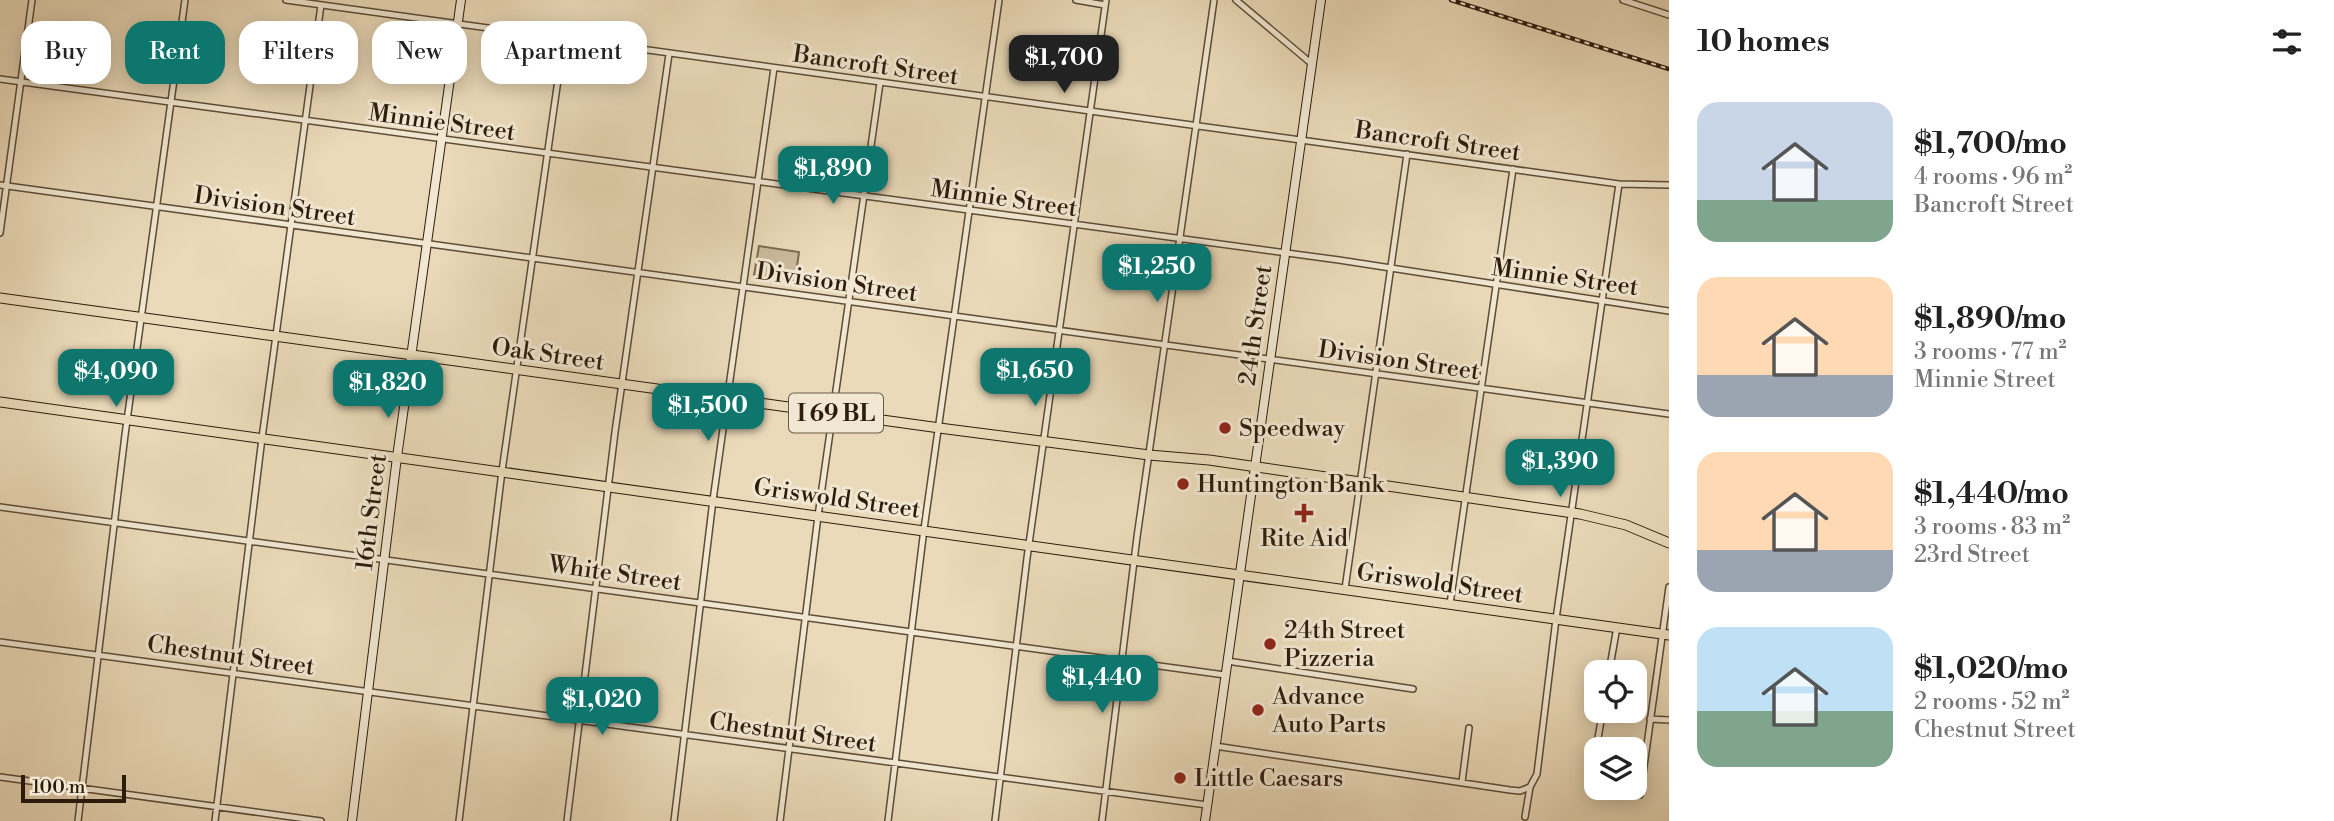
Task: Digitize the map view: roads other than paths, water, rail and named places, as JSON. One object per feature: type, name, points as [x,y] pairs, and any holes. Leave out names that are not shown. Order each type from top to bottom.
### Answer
[{"type":"main road","name":"Oak Street","points":[[0,298],[938,428],[1209,460],[1572,513],[1626,525],[1669,543]]},
{"type":"main road","name":"Griswold Street","points":[[0,402],[1666,634]]},
{"type":"street","points":[[29,21],[32,0]]},
{"type":"street","points":[[78,821],[114,523],[185,0]]},
{"type":"street","name":"Bancroft Street","points":[[286,0],[436,21]]},
{"type":"street","name":"16th Street","points":[[458,21],[461,0]]},
{"type":"street","points":[[887,821],[910,631],[999,0]]},
{"type":"street","points":[[995,821],[1029,545],[1106,2],[1076,0]]},
{"type":"street","points":[[1101,821],[1134,559],[1214,0]]},
{"type":"street","points":[[1236,0],[1312,64]]},
{"type":"street","name":"24th Street","points":[[1205,821],[1321,0]]},
{"type":"street","points":[[1623,0],[1643,3],[1669,15]]},
{"type":"street","points":[[215,821],[262,438],[321,5]]},
{"type":"street","name":"Bancroft Street","points":[[647,51],[1619,184],[1669,185]]},
{"type":"street","points":[[567,821],[608,485],[669,54]]},
{"type":"street","points":[[674,821],[713,500],[774,68]]},
{"type":"street","name":"Minnie Street","points":[[0,79],[21,81]]},
{"type":"street","points":[[0,233],[3,186],[21,81]]},
{"type":"street","points":[[780,821],[818,516],[880,83]]},
{"type":"street","name":"Minnie Street","points":[[43,84],[547,155],[1285,253],[1669,311]]},
{"type":"street","name":"16th Street","points":[[352,821],[397,457],[449,84]]},
{"type":"street","points":[[459,821],[502,471],[557,84]]},
{"type":"street","points":[[1345,589],[1407,154]]},
{"type":"street","points":[[1450,604],[1513,169]]},
{"type":"street","points":[[1525,817],[1530,787],[1537,774],[1556,619],[1619,184]]},
{"type":"street","name":"Division Street","points":[[3,186],[1669,414]]},
{"type":"street","name":"White Street","points":[[0,507],[1225,675]]},
{"type":"street","points":[[1647,742],[1660,652],[1666,634],[1669,587]]},
{"type":"street","points":[[1611,660],[1617,626]]},
{"type":"street","name":"Chestnut Street","points":[[0,642],[1207,805]]},
{"type":"street","points":[[1660,652],[1669,655]]},
{"type":"street","points":[[1227,661],[1413,689]]},
{"type":"street","points":[[1650,719],[1669,720]]},
{"type":"street","points":[[1462,782],[1469,728]]},
{"type":"street","points":[[1215,746],[1510,790],[1520,791],[1530,787]]},
{"type":"street","points":[[0,777],[321,821]]},
{"type":"railway","points":[[1451,0],[1669,69]]},
{"type":"place","name":"Speedway","points":[[1225,428]]},
{"type":"place","name":"Huntington Bank","points":[[1183,484]]},
{"type":"place","name":"Rite Aid","points":[[1304,513]]},
{"type":"place","name":"24th Street Pizzeria","points":[[1270,644]]},
{"type":"place","name":"Advance Auto Parts","points":[[1258,710]]},
{"type":"place","name":"Little Caesars","points":[[1180,778]]}]
